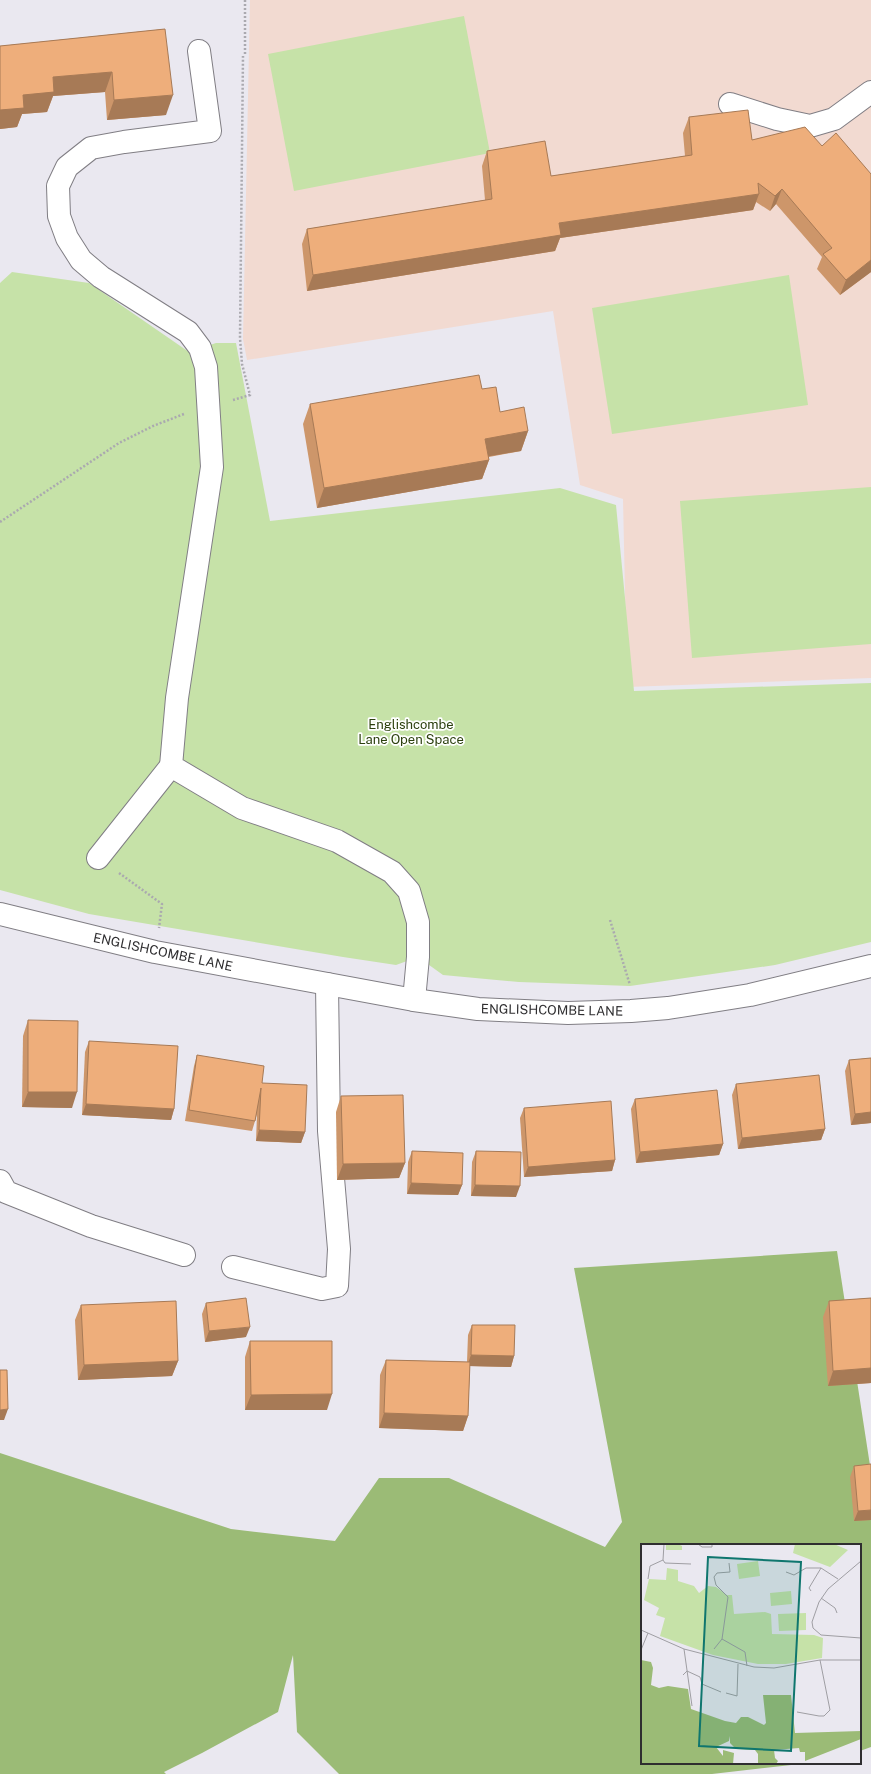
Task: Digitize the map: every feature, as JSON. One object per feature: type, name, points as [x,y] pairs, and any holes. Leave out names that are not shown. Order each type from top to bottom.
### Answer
[{"type":"street","points":[[98,858],[171,766],[177,698],[212,467],[206,367],[200,348],[188,332],[100,277],[81,260],[68,238],[59,216],[58,186],[68,167],[91,148],[124,142],[210,132],[199,51]]},
{"type":"street","points":[[730,104],[777,119],[810,126],[834,119],[871,92]]},
{"type":"street","points":[[171,766],[242,808],[337,841],[392,872],[409,890],[418,922],[418,957],[414,1000]]},
{"type":"street","name":"ENGLISHCOMBE LANE","points":[[0,914],[155,952],[414,1000],[478,1009],[568,1013],[631,1012],[668,1008],[750,995],[871,966]]},
{"type":"street","points":[[233,1267],[322,1289],[337,1286],[339,1249],[328,1131],[327,984]]},
{"type":"street","points":[[0,1181],[6,1192],[90,1226],[184,1255]]},
{"type":"path","points":[[244,54],[245,0]]},
{"type":"path","points":[[98,858],[162,904],[155,952]]},
{"type":"path","points":[[610,920],[630,986],[631,1012]]},
{"type":"shaded area","points":[[250,0],[871,0],[871,678],[627,687],[623,499],[580,485],[553,311],[247,360],[243,339]]},
{"type":"green space","points":[[464,16],[490,153],[294,191],[268,54]]},
{"type":"green space","name":"Englishcombe Lane Open Space","points":[[12,272],[89,283],[189,352],[216,343],[236,343],[270,521],[560,488],[616,505],[634,691],[871,683],[871,942],[775,965],[630,986],[519,982],[443,975],[418,957],[396,965],[89,914],[0,890],[0,283]]},
{"type":"green space","points":[[789,275],[808,405],[612,434],[592,308]]},
{"type":"green space","points":[[871,487],[871,644],[692,658],[680,501]]},
{"type":"green space","points":[[837,1251],[871,1472],[871,1747],[861,1751],[861,1544],[641,1544],[641,1764],[800,1764],[712,1774],[339,1774],[297,1732],[293,1655],[278,1712],[164,1772],[166,1774],[0,1774],[0,1453],[231,1529],[335,1541],[379,1478],[449,1478],[605,1547],[622,1522],[574,1268]]},
{"type":"building","points":[[165,29],[173,95],[114,100],[112,72],[53,77],[54,92],[23,95],[24,108],[0,110],[0,46]]},
{"type":"building","points":[[748,110],[752,140],[805,127],[822,146],[836,133],[871,174],[871,260],[846,280],[823,254],[832,248],[782,189],[775,196],[758,183],[759,194],[559,223],[561,235],[313,275],[307,229],[492,199],[487,151],[545,141],[551,176],[692,155],[689,117]]},
{"type":"building","points":[[479,375],[482,389],[496,387],[500,412],[524,407],[528,431],[485,439],[489,460],[324,488],[310,404]]},
{"type":"building","points":[[28,1020],[78,1021],[77,1092],[28,1092]]},
{"type":"building","points":[[89,1041],[178,1046],[174,1109],[86,1104]]},
{"type":"building","points":[[197,1055],[264,1066],[262,1083],[307,1085],[305,1132],[259,1130],[261,1088],[255,1121],[189,1110]]},
{"type":"building","points":[[871,1058],[871,1112],[855,1114],[849,1060]]},
{"type":"building","points":[[819,1075],[825,1129],[742,1138],[736,1084]]},
{"type":"building","points":[[717,1090],[723,1144],[640,1152],[635,1099]]},
{"type":"building","points":[[403,1095],[405,1163],[343,1164],[341,1096]]},
{"type":"building","points":[[611,1101],[615,1160],[528,1167],[524,1108]]},
{"type":"building","points":[[412,1151],[463,1153],[462,1185],[411,1183]]},
{"type":"building","points":[[476,1151],[521,1152],[520,1186],[475,1185]]},
{"type":"building","points":[[246,1298],[250,1327],[209,1331],[206,1303]]},
{"type":"building","points":[[871,1298],[871,1368],[833,1371],[829,1301]]},
{"type":"building","points":[[176,1301],[178,1361],[84,1365],[81,1305]]},
{"type":"building","points":[[472,1325],[515,1325],[514,1356],[471,1355]]},
{"type":"building","points":[[250,1341],[332,1341],[332,1394],[251,1395]]},
{"type":"building","points":[[386,1360],[470,1362],[468,1416],[384,1413]]},
{"type":"building","points":[[0,1370],[7,1370],[8,1409],[0,1410]]},
{"type":"building","points":[[871,1464],[871,1510],[858,1511],[854,1466]]}]
